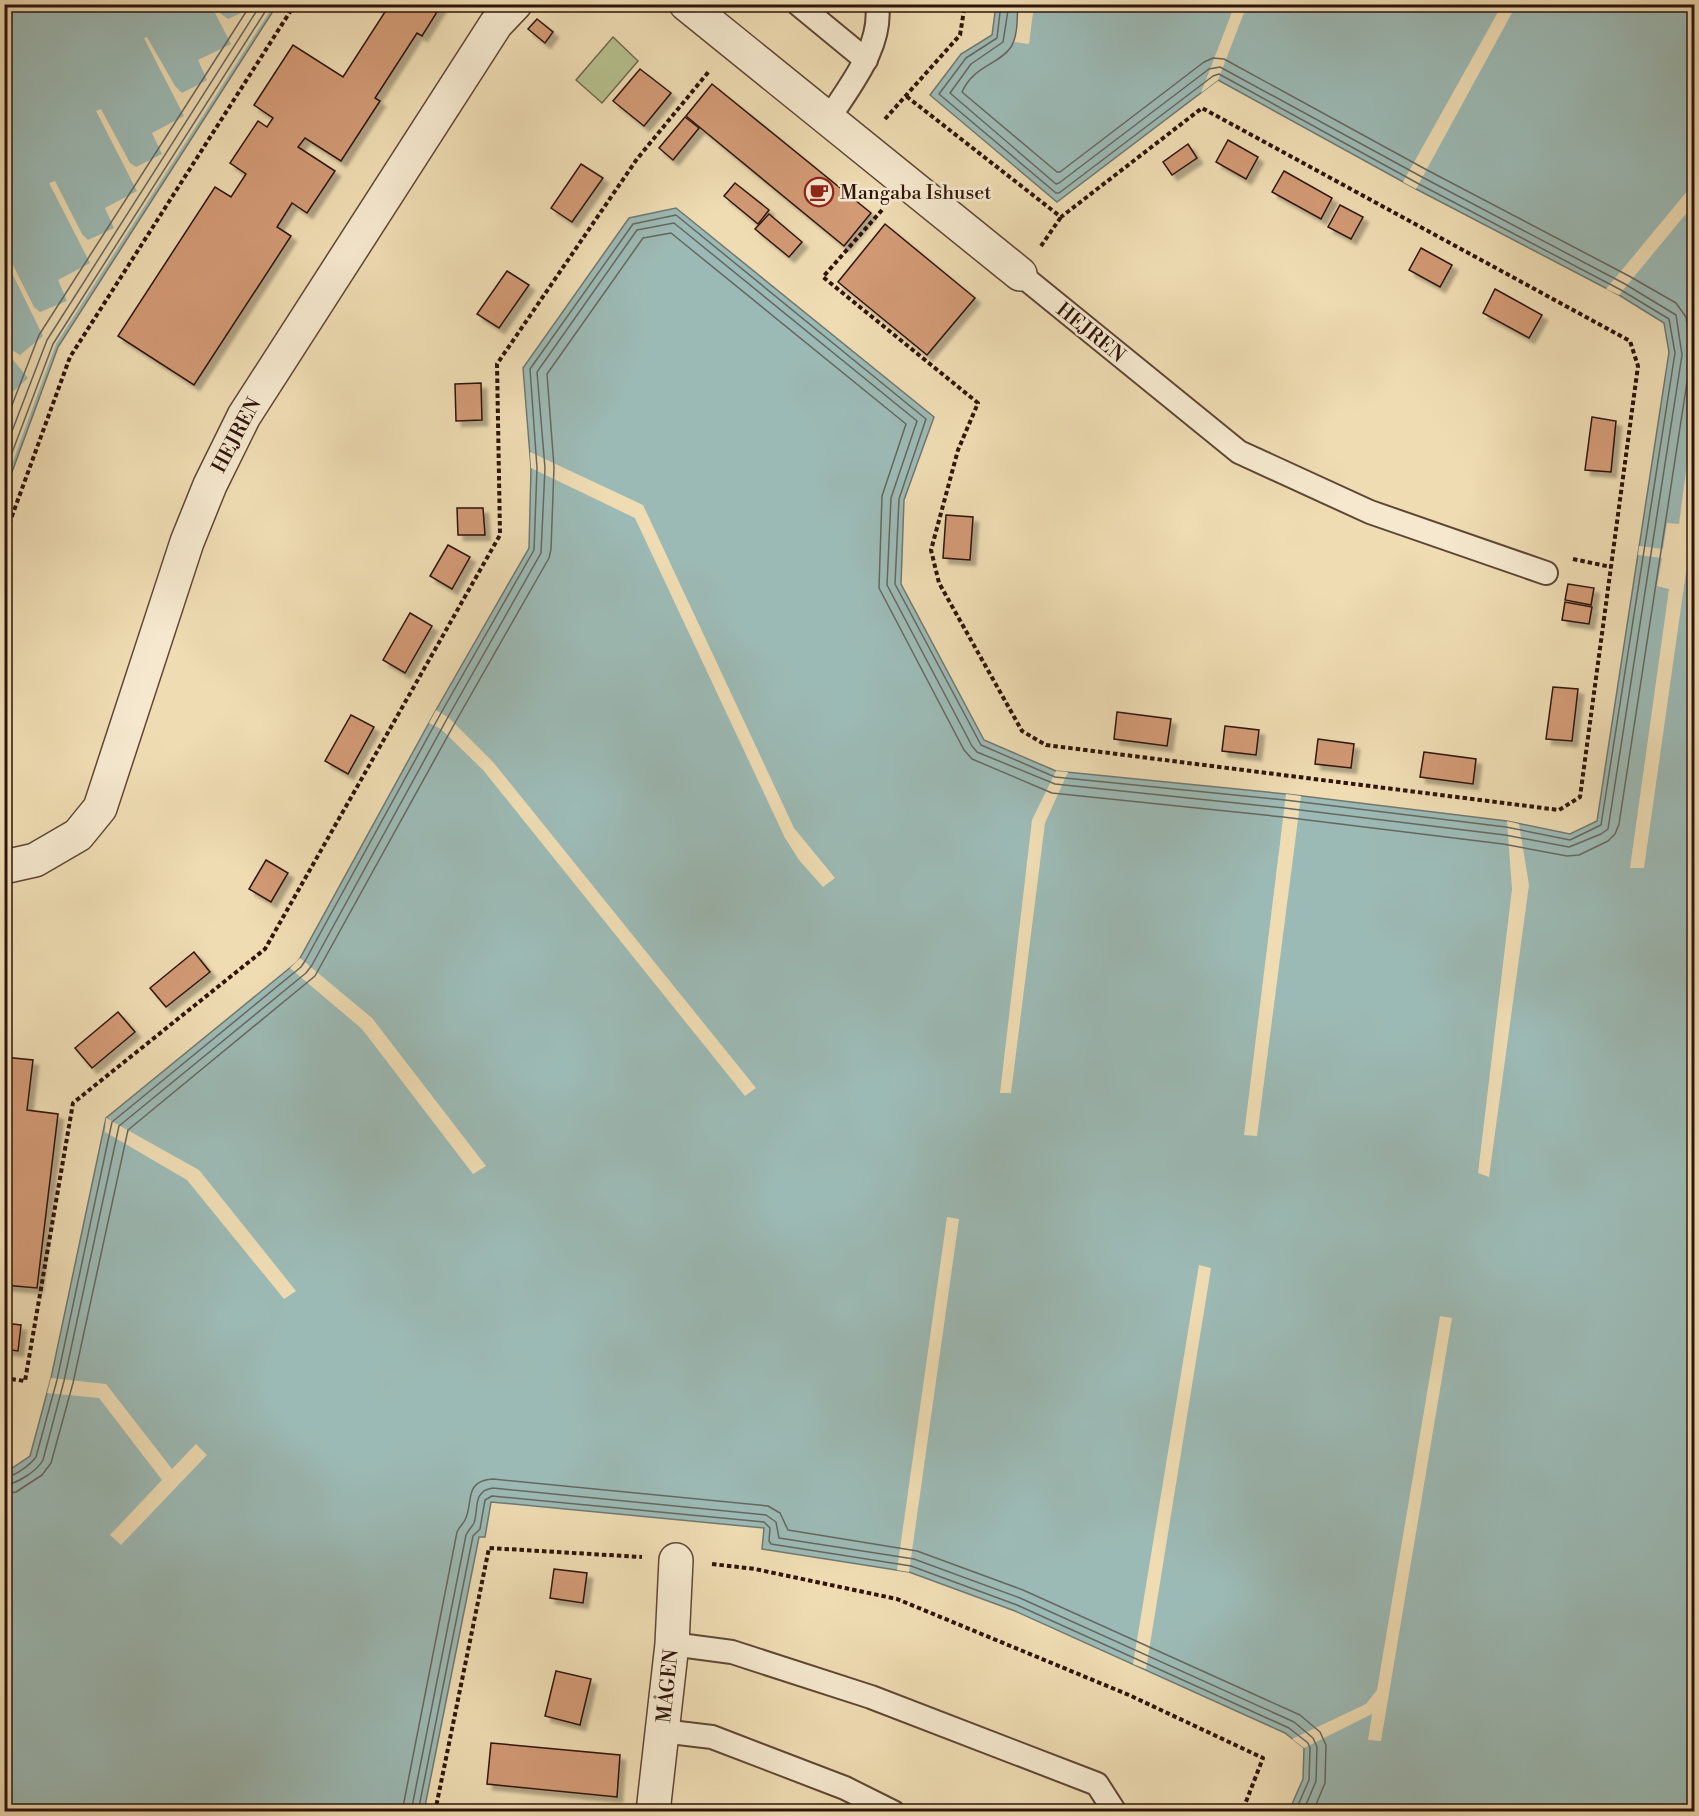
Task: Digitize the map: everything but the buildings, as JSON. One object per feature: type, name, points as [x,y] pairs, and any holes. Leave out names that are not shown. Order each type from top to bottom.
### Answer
[{"type":"street","name":"HEJREN","points":[[4,867],[35,860],[78,835],[100,808],[187,543],[210,485],[244,416],[496,24],[515,4]]},
{"type":"street","name":"HEJREN","points":[[686,4],[1020,274]]},
{"type":"street","name":"MÅGEN","points":[[653,1812],[672,1644],[676,1560]]},
{"type":"lane","points":[[798,4],[866,60]]},
{"type":"lane","points":[[828,120],[866,60],[879,20],[877,4]]},
{"type":"lane","name":"HEJREN","points":[[1020,274],[1239,452],[1370,512],[1546,573]]},
{"type":"lane","points":[[672,1644],[732,1652],[871,1697],[1097,1784],[1114,1812]]},
{"type":"lane","points":[[662,1731],[712,1737],[845,1788],[893,1812]]},
{"type":"path","points":[[4,538],[70,357],[295,4]]},
{"type":"path","points":[[861,146],[960,34],[965,4]]},
{"type":"path","points":[[4,1378],[25,1381],[73,1102],[266,949],[500,535],[497,364],[637,159],[733,43]]},
{"type":"green space","points":[[613,37],[638,61],[602,103],[576,80]]},
{"type":"water","points":[[5,5],[277,5],[58,347],[5,491]]},
{"type":"water","points":[[996,5],[1694,5],[1694,1811],[1289,1811],[1303,1779],[1304,1748],[1285,1733],[1015,1611],[909,1572],[762,1549],[764,1528],[491,1502],[485,1537],[479,1537],[424,1811],[5,1812],[5,1473],[30,1456],[51,1378],[106,1118],[300,958],[436,710],[529,548],[531,468],[523,368],[629,218],[676,208],[934,417],[904,500],[901,584],[984,740],[1056,771],[1286,794],[1507,821],[1570,834],[1597,821],[1669,352],[1664,323],[1619,295],[1416,189],[1218,80],[1057,202],[930,95],[961,54],[992,35]]},
{"type":"pier","points":[[1019,4],[1034,5],[1029,44],[1014,42]]},
{"type":"pier","points":[[1235,4],[1247,5],[1218,80],[1201,93]]},
{"type":"pier","points":[[211,5],[216,5],[220,13],[228,19],[254,7],[253,5],[274,5],[56,344],[5,483],[5,426],[13,419],[5,406],[5,399],[28,378],[5,350],[5,341],[12,350],[20,355],[43,336],[5,259],[5,254],[7,253],[34,307],[40,312],[67,301],[58,280],[90,263],[49,183],[55,181],[82,234],[88,240],[114,228],[105,208],[137,191],[96,111],[101,109],[130,163],[136,167],[162,154],[152,133],[184,116],[144,38],[147,37],[175,86],[182,93],[207,80],[198,60],[231,44]]},
{"type":"pier","points":[[1502,5],[1522,5],[1513,11],[1416,189],[1403,182]]},
{"type":"pier","points":[[1694,183],[1694,204],[1619,295],[1606,289]]},
{"type":"pier","points":[[1694,410],[1694,516],[1644,868],[1630,868],[1669,589],[1657,586],[1662,558],[1638,555],[1639,546],[1663,549],[1667,523],[1679,524]]},
{"type":"pier","points":[[530,452],[643,505],[794,828],[835,878],[823,887],[799,860],[785,838],[635,518],[531,468]]},
{"type":"pier","points":[[436,710],[449,718],[493,762],[756,1088],[745,1096],[483,770],[441,729],[429,723]]},
{"type":"pier","points":[[1056,771],[1068,772],[1045,823],[1011,1093],[1000,1093],[1032,820]]},
{"type":"pier","points":[[1286,794],[1301,796],[1257,1136],[1244,1135]]},
{"type":"pier","points":[[1507,821],[1519,824],[1529,885],[1489,1177],[1478,1173],[1512,889]]},
{"type":"pier","points":[[300,958],[372,1018],[486,1166],[473,1174],[362,1029],[290,968]]},
{"type":"pier","points":[[106,1118],[199,1170],[296,1291],[284,1299],[187,1180],[105,1132]]},
{"type":"pier","points":[[947,1217],[959,1219],[909,1572],[897,1570]]},
{"type":"pier","points":[[1199,1265],[1211,1268],[1146,1669],[1133,1664]]},
{"type":"pier","points":[[1440,1316],[1452,1318],[1381,1741],[1368,1740],[1372,1714],[1304,1748],[1292,1739],[1366,1704],[1377,1690]]},
{"type":"pier","points":[[51,1378],[106,1384],[172,1469],[196,1444],[207,1455],[121,1545],[110,1535],[162,1480],[99,1398],[47,1393]]},
{"type":"place","name":"Mangaba Ishuset","points":[[819,192]]}]
